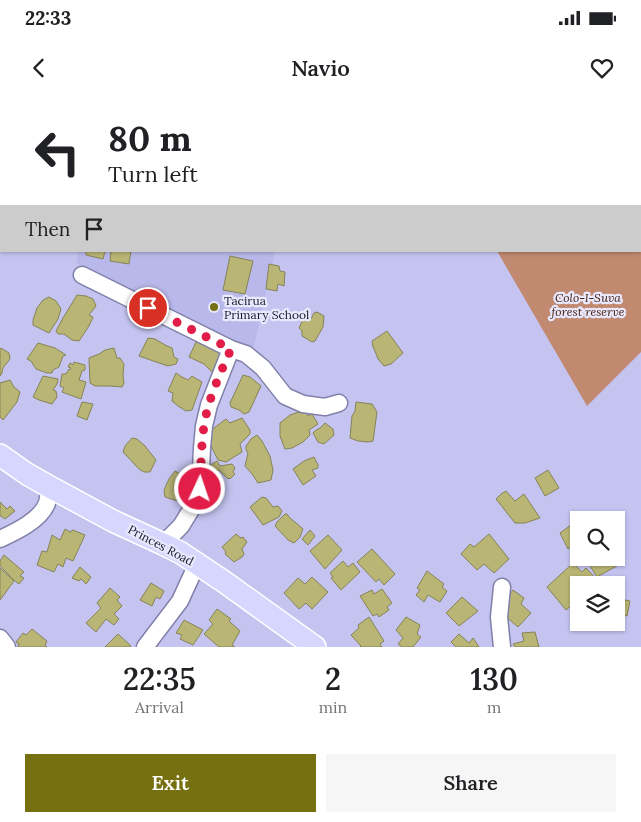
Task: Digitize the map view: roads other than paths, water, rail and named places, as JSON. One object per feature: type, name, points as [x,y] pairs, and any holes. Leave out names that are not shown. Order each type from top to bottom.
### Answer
[{"type":"main road","name":"Princes Road","points":[[0,455],[50,487],[113,521],[163,544],[197,564],[315,647]]},
{"type":"street","points":[[82,275],[231,349],[246,354],[263,368],[285,396],[303,404],[325,407],[339,403]]},
{"type":"street","points":[[163,544],[181,526],[192,508],[200,489],[202,448],[209,405],[231,349]]},
{"type":"street","points":[[0,539],[24,528],[37,517],[46,505],[50,487]]},
{"type":"street","points":[[145,647],[180,601],[197,564]]},
{"type":"street","points":[[502,587],[499,617],[502,647]]},
{"type":"street","points":[[0,638],[7,647]]},
{"type":"place","name":"Tacirua Primary School","points":[[214,307]]},
{"type":"park label","name":"Colo-I-Suva forest reserve","points":[[588,304]]}]
